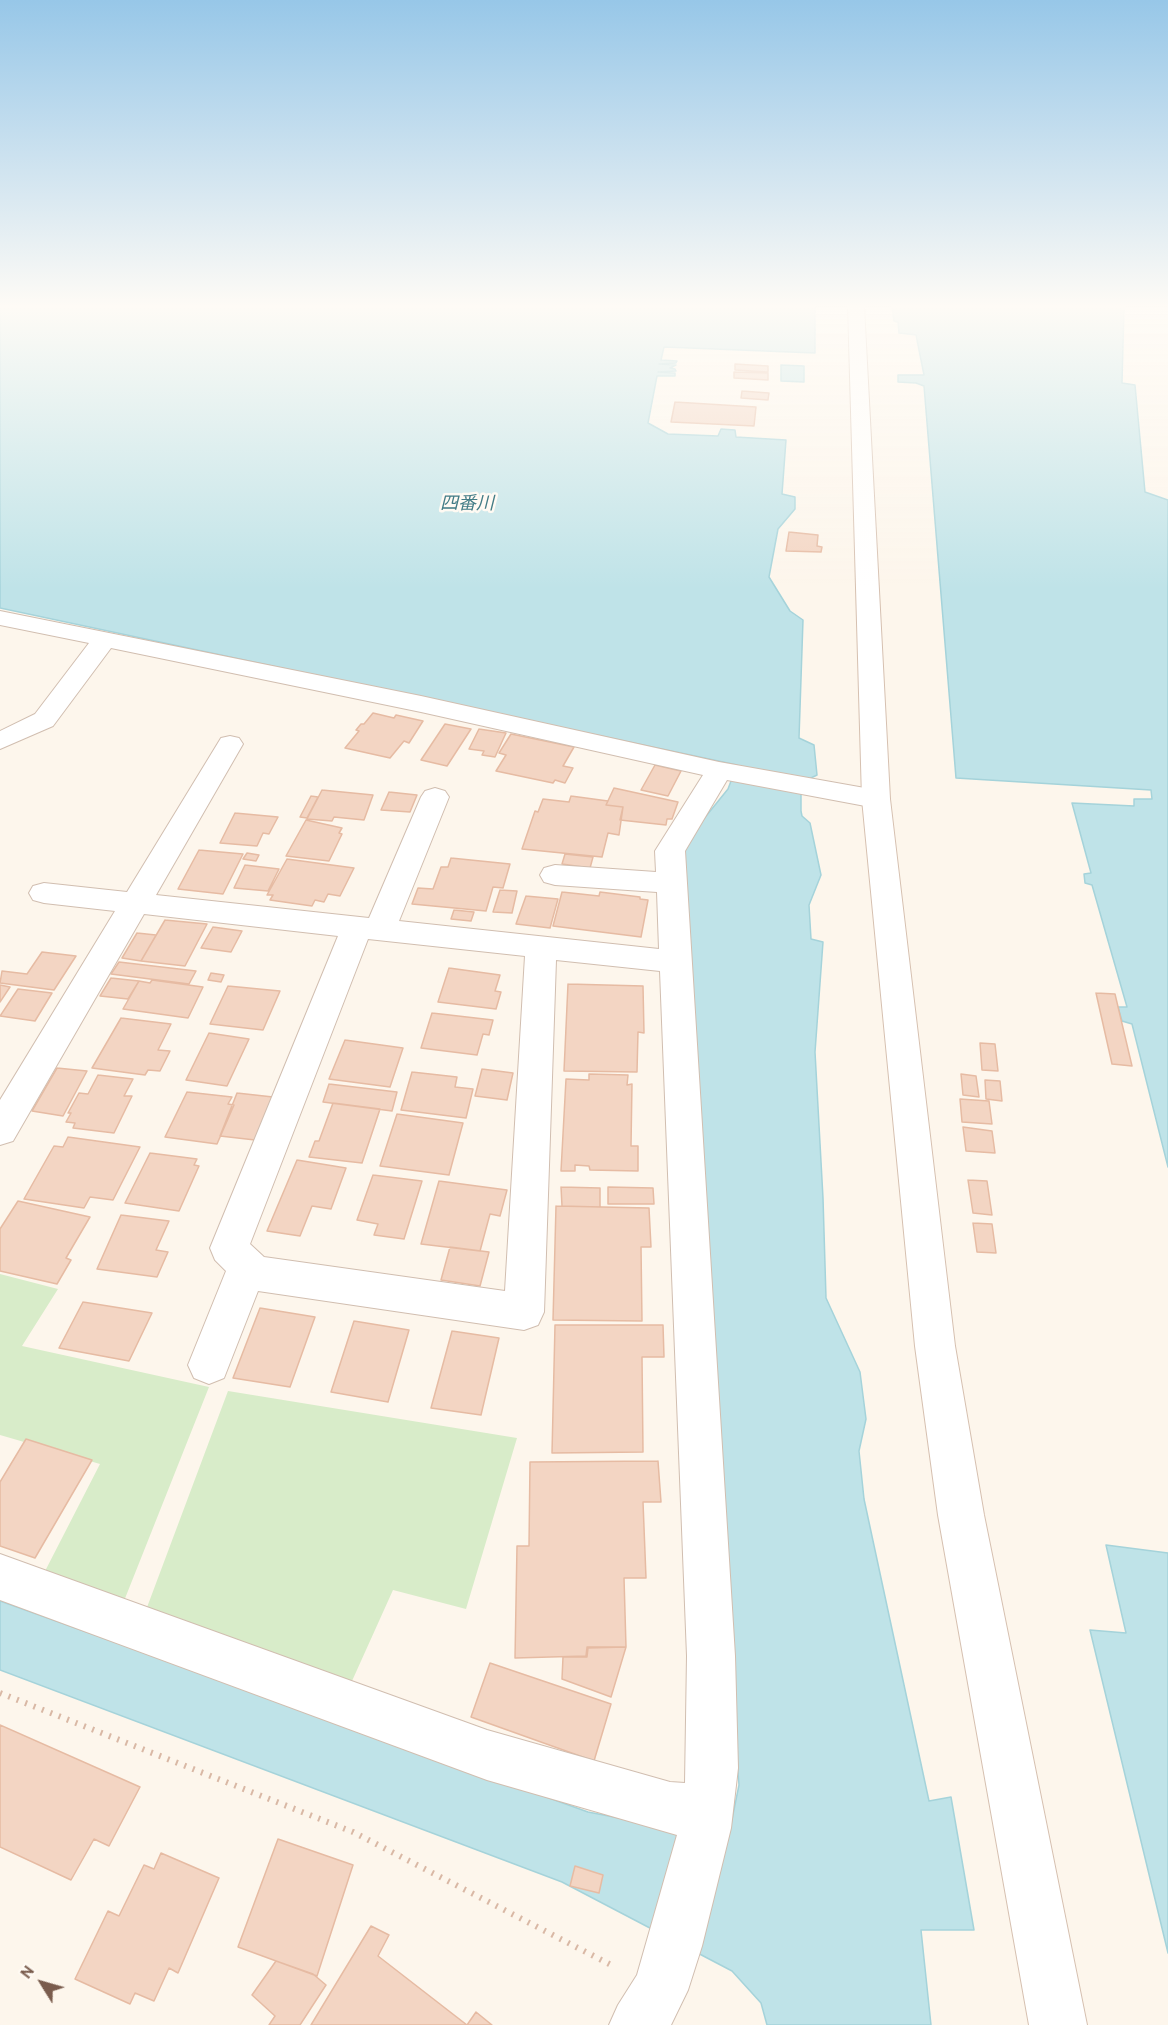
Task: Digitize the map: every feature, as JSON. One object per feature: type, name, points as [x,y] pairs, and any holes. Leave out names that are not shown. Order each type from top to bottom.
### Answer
[{"type":"street","points":[[860,400],[876,799],[936,1357],[961,1515],[1058,2025]]},
{"type":"street","points":[[0,618],[421,704],[724,771],[876,799]]},
{"type":"street","points":[[0,741],[44,720],[105,639]]},
{"type":"street","points":[[0,1131],[230,744]]},
{"type":"street","points":[[657,1987],[707,1819],[712,1768],[711,1656],[670,851],[724,771]]},
{"type":"street","points":[[435,797],[368,928],[229,1248],[247,1267],[254,1273],[524,1312],[541,947]]},
{"type":"street","points":[[555,875],[672,883]]},
{"type":"street","points":[[44,893],[676,962]]},
{"type":"street","points":[[209,1365],[247,1267]]},
{"type":"street","points":[[0,1577],[487,1755],[707,1819]]},
{"type":"path","points":[[0,1693],[353,1832],[657,1987]]},
{"type":"green space","points":[[0,1274],[58,1289],[22,1346],[209,1387],[122,1606],[42,1577],[100,1464],[0,1435]]},
{"type":"green space","points":[[228,1391],[517,1438],[466,1609],[393,1590],[352,1681],[146,1610]]},
{"type":"water","name":"四番川","points":[[0,400],[652,400],[648,423],[668,434],[718,436],[721,429],[735,430],[736,437],[786,440],[782,494],[795,497],[795,509],[778,529],[769,577],[790,611],[803,620],[799,738],[814,745],[817,775],[807,780],[801,794],[801,811],[802,816],[810,823],[821,875],[809,905],[811,939],[823,942],[815,1052],[826,1298],[860,1372],[866,1419],[859,1451],[864,1499],[929,1801],[951,1797],[974,1930],[921,1930],[931,2025],[767,2025],[761,2003],[732,1971],[562,1882],[0,1670],[0,1601],[588,1812],[728,1839],[739,1785],[723,1584],[681,847],[728,789],[737,765],[0,608]]},
{"type":"water","points":[[925,400],[1136,400],[1145,492],[1168,500],[1168,1167],[1132,1024],[1122,1021],[1118,1007],[1127,1007],[1092,885],[1085,883],[1084,874],[1091,873],[1072,803],[1134,806],[1134,799],[1152,799],[1151,790],[956,778]]},
{"type":"water","points":[[1106,1545],[1168,1553],[1168,1953],[1090,1630],[1126,1633]]},
{"type":"building","points":[[675,402],[756,407],[754,426],[671,422]]},
{"type":"building","points":[[789,532],[818,535],[817,546],[822,547],[821,552],[786,551]]},
{"type":"building","points":[[373,713],[423,721],[409,743],[404,741],[390,758],[345,748],[359,731],[356,730]]},
{"type":"building","points":[[445,724],[471,729],[447,766],[421,760]]},
{"type":"building","points":[[479,729],[506,733],[495,757],[482,755],[484,751],[469,749]]},
{"type":"building","points":[[511,734],[574,747],[563,766],[573,768],[565,783],[555,780],[553,783],[496,771],[506,755],[499,753]]},
{"type":"building","points":[[655,765],[681,771],[668,796],[641,790]]},
{"type":"building","points":[[614,788],[678,802],[672,819],[667,819],[666,825],[620,820],[623,807],[606,805]]},
{"type":"building","points":[[322,790],[373,795],[364,820],[334,817],[332,821],[307,819]]},
{"type":"building","points":[[389,792],[417,795],[410,812],[381,810]]},
{"type":"building","points":[[311,796],[318,797],[307,818],[300,817]]},
{"type":"building","points":[[571,796],[608,801],[606,805],[623,807],[619,835],[608,833],[602,857],[522,849],[535,811],[538,812],[543,799],[569,802]]},
{"type":"building","points":[[235,813],[278,817],[269,834],[263,833],[257,846],[220,843]]},
{"type":"building","points":[[306,820],[342,828],[339,833],[342,834],[329,861],[286,856]]},
{"type":"building","points":[[199,850],[243,854],[223,894],[178,889]]},
{"type":"building","points":[[247,853],[259,855],[256,861],[243,859]]},
{"type":"building","points":[[565,854],[593,857],[590,868],[562,864]]},
{"type":"building","points":[[451,858],[510,864],[503,888],[493,887],[486,911],[412,904],[418,888],[433,889],[441,867],[448,867]]},
{"type":"building","points":[[287,859],[354,868],[340,896],[328,894],[324,902],[315,900],[312,906],[270,900],[273,895],[267,895]]},
{"type":"building","points":[[245,865],[279,869],[268,891],[234,888]]},
{"type":"building","points":[[500,890],[517,891],[512,913],[493,912]]},
{"type":"building","points":[[562,892],[599,896],[600,892],[648,900],[641,937],[553,926]]},
{"type":"building","points":[[526,896],[558,899],[550,928],[516,924]]},
{"type":"building","points":[[454,910],[474,912],[471,921],[451,919]]},
{"type":"building","points":[[165,920],[207,924],[185,966],[141,961]]},
{"type":"building","points":[[213,927],[242,931],[231,952],[201,948]]},
{"type":"building","points":[[137,933],[156,935],[141,961],[122,958]]},
{"type":"building","points":[[42,952],[76,956],[54,990],[0,983],[2,971],[27,974]]},
{"type":"building","points":[[119,962],[196,971],[189,984],[111,974]]},
{"type":"building","points":[[449,968],[500,975],[495,991],[501,992],[496,1009],[438,1002]]},
{"type":"building","points":[[211,973],[224,975],[221,982],[208,980]]},
{"type":"building","points":[[111,978],[139,981],[128,999],[100,996]]},
{"type":"building","points":[[152,980],[203,987],[188,1018],[123,1009],[139,981],[150,983]]},
{"type":"building","points":[[568,984],[643,986],[644,1033],[638,1032],[637,1072],[564,1071]]},
{"type":"building","points":[[0,985],[10,987],[0,1002]]},
{"type":"building","points":[[228,986],[280,991],[263,1030],[210,1024]]},
{"type":"building","points":[[18,989],[52,993],[35,1021],[0,1016]]},
{"type":"building","points":[[1096,993],[1115,994],[1132,1066],[1112,1064]]},
{"type":"building","points":[[432,1013],[493,1020],[489,1035],[483,1034],[477,1055],[421,1048]]},
{"type":"building","points":[[121,1018],[171,1024],[158,1050],[170,1051],[160,1071],[148,1070],[145,1075],[92,1068]]},
{"type":"building","points":[[209,1033],[249,1039],[227,1086],[186,1080]]},
{"type":"building","points":[[345,1040],[403,1048],[390,1087],[329,1079]]},
{"type":"building","points":[[980,1043],[995,1044],[998,1071],[982,1070]]},
{"type":"building","points":[[57,1068],[87,1071],[63,1116],[32,1111]]},
{"type":"building","points":[[482,1069],[513,1073],[507,1100],[475,1096]]},
{"type":"building","points":[[412,1072],[457,1077],[455,1087],[473,1089],[466,1118],[401,1110]]},
{"type":"building","points":[[589,1074],[628,1075],[627,1085],[632,1084],[631,1146],[638,1146],[638,1171],[590,1170],[589,1166],[575,1165],[575,1171],[561,1171],[566,1079],[589,1080]]},
{"type":"building","points":[[961,1074],[976,1076],[979,1097],[963,1095]]},
{"type":"building","points":[[98,1075],[133,1079],[124,1096],[132,1096],[114,1133],[73,1128],[75,1123],[66,1122],[71,1113],[68,1113],[79,1093],[88,1094]]},
{"type":"building","points":[[985,1080],[1000,1081],[1002,1101],[986,1099]]},
{"type":"building","points":[[329,1084],[397,1092],[392,1111],[323,1102]]},
{"type":"building","points":[[187,1092],[232,1097],[228,1104],[234,1105],[217,1144],[165,1137]]},
{"type":"building","points":[[237,1093],[273,1097],[255,1140],[220,1136]]},
{"type":"building","points":[[960,1099],[989,1101],[992,1124],[962,1122]]},
{"type":"building","points":[[333,1103],[380,1109],[362,1163],[309,1157],[315,1141],[319,1141]]},
{"type":"building","points":[[397,1114],[463,1123],[449,1175],[380,1166]]},
{"type":"building","points":[[963,1127],[992,1131],[995,1153],[966,1151]]},
{"type":"building","points":[[68,1137],[140,1147],[113,1200],[90,1197],[84,1208],[24,1199],[54,1146],[63,1147]]},
{"type":"building","points":[[150,1153],[197,1159],[194,1165],[199,1166],[179,1211],[125,1203]]},
{"type":"building","points":[[297,1160],[346,1168],[331,1209],[312,1206],[300,1236],[267,1231]]},
{"type":"building","points":[[373,1175],[422,1181],[404,1239],[374,1235],[378,1224],[357,1220]]},
{"type":"building","points":[[968,1180],[987,1181],[992,1215],[973,1213]]},
{"type":"building","points":[[439,1181],[507,1190],[500,1216],[490,1214],[480,1251],[421,1244]]},
{"type":"building","points":[[561,1187],[600,1188],[600,1207],[562,1206]]},
{"type":"building","points":[[608,1187],[653,1188],[654,1204],[608,1204]]},
{"type":"building","points":[[18,1201],[90,1217],[66,1258],[71,1260],[57,1284],[0,1271],[0,1229]]},
{"type":"building","points":[[556,1206],[649,1208],[651,1247],[641,1247],[642,1321],[553,1320]]},
{"type":"building","points":[[121,1215],[169,1221],[156,1250],[168,1252],[157,1277],[97,1269]]},
{"type":"building","points":[[973,1223],[992,1224],[996,1253],[977,1252]]},
{"type":"building","points":[[450,1247],[489,1252],[480,1286],[441,1280]]},
{"type":"building","points":[[83,1302],[152,1313],[129,1361],[59,1348]]},
{"type":"building","points":[[260,1308],[315,1317],[290,1387],[233,1378]]},
{"type":"building","points":[[354,1321],[409,1330],[388,1402],[331,1392]]},
{"type":"building","points":[[555,1325],[663,1325],[664,1357],[642,1357],[643,1452],[552,1453]]},
{"type":"building","points":[[452,1331],[499,1338],[481,1415],[431,1408]]},
{"type":"building","points":[[26,1439],[92,1460],[35,1558],[0,1546],[0,1482]]},
{"type":"building","points":[[658,1461],[661,1502],[643,1502],[646,1578],[624,1578],[626,1647],[587,1647],[586,1656],[515,1658],[517,1546],[529,1546],[530,1462]]},
{"type":"building","points":[[626,1647],[611,1697],[562,1679],[563,1657],[587,1657],[588,1648]]},
{"type":"building","points":[[490,1663],[611,1704],[594,1761],[471,1717]]},
{"type":"building","points":[[0,1725],[140,1787],[109,1846],[94,1839],[71,1880],[0,1847]]},
{"type":"building","points":[[278,1839],[353,1865],[317,1976],[238,1947]]},
{"type":"building","points":[[161,1853],[219,1878],[178,1973],[169,1968],[154,2001],[135,1993],[130,2004],[75,1979],[108,1911],[119,1916],[144,1865],[154,1869]]},
{"type":"building","points":[[575,1866],[603,1875],[599,1893],[570,1886]]},
{"type":"building","points":[[371,1926],[389,1935],[378,1956],[467,2025],[311,2025]]},
{"type":"building","points":[[276,1961],[313,1974],[326,1985],[300,2025],[269,2025],[275,2016],[252,1995]]},
{"type":"building","points":[[476,2012],[492,2025],[467,2025]]}]
